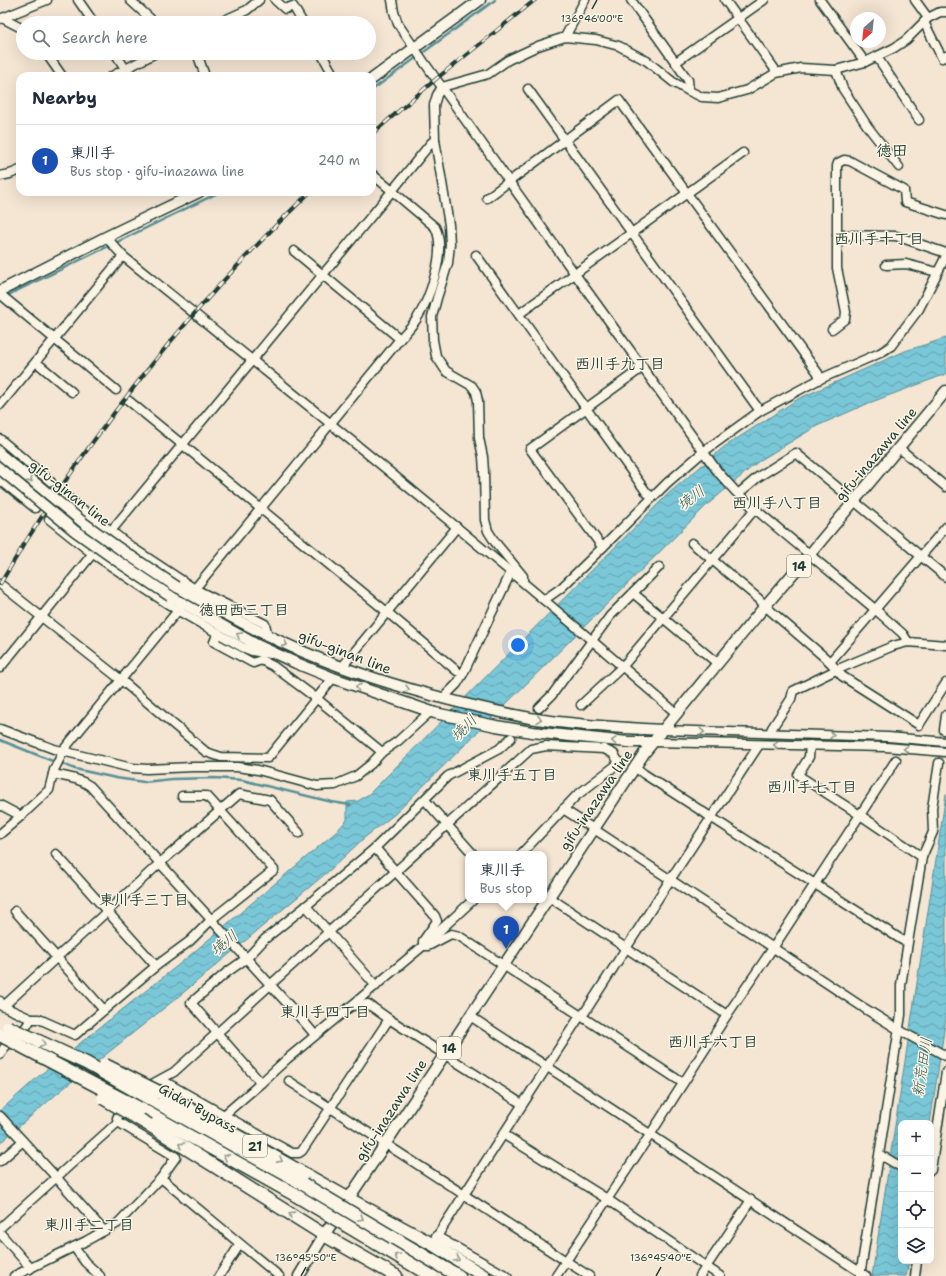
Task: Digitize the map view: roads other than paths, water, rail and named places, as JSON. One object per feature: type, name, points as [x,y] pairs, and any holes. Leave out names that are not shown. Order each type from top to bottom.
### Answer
[{"type":"highway","name":"Gidai Bypass","points":[[3,1029],[86,1063],[104,1065],[459,1276]]},
{"type":"highway","name":"Gidai Bypass","points":[[3,1029],[75,1074],[297,1196],[431,1276]]},
{"type":"highway","name":"21","points":[[75,1074],[84,1086],[149,1124],[324,1235],[396,1276]]},
{"type":"highway","name":"21","points":[[156,1096],[349,1199],[434,1240],[484,1276]]},
{"type":"main road","points":[[376,76],[416,50],[480,0]]},
{"type":"main road","points":[[0,291],[191,196]]},
{"type":"main road","name":"gifu-inazawa line","points":[[547,900],[644,752],[765,606],[945,394]]},
{"type":"main road","name":"gifu-ginan line","points":[[0,454],[85,524],[176,587],[221,612],[307,654],[388,683],[500,712],[562,722],[663,730]]},
{"type":"main road","name":"gifu-ginan line","points":[[0,469],[76,531],[170,596],[281,656],[333,678],[433,712],[496,726],[569,736],[628,742],[653,742]]},
{"type":"main road","name":"gifu-inazawa line","points":[[298,1276],[545,903]]},
{"type":"street","points":[[1,19],[46,0]]},
{"type":"street","points":[[78,0],[89,16]]},
{"type":"street","points":[[130,0],[147,16]]},
{"type":"street","points":[[234,16],[247,10],[259,0]]},
{"type":"street","points":[[275,0],[285,8],[293,6],[299,16]]},
{"type":"street","points":[[392,0],[398,24],[424,62],[726,482],[754,509],[876,610],[903,634],[908,642]]},
{"type":"street","points":[[565,37],[585,0]]},
{"type":"street","points":[[631,0],[688,80],[689,91]]},
{"type":"street","points":[[726,0],[776,73]]},
{"type":"street","points":[[676,62],[764,0]]},
{"type":"street","points":[[820,0],[865,62]]},
{"type":"street","points":[[915,0],[926,20],[942,58],[946,56]]},
{"type":"street","points":[[523,582],[523,576],[488,532],[485,520],[484,472],[483,458],[478,438],[478,401],[476,392],[472,386],[446,371],[436,356],[433,340],[432,317],[448,263],[450,244],[449,225],[435,140],[434,105],[436,95],[442,87],[488,74],[508,60],[538,46],[565,37],[596,40],[619,46],[647,61],[673,82],[689,91],[702,97],[718,98],[746,90],[776,73],[801,68],[836,70],[865,62],[877,57],[906,40],[926,20],[940,12],[946,12]]},
{"type":"street","points":[[1,19],[16,26]]},
{"type":"street","points":[[877,57],[919,120]]},
{"type":"street","points":[[51,60],[60,72]]},
{"type":"street","points":[[120,60],[128,72]]},
{"type":"street","points":[[119,72],[142,60]]},
{"type":"street","points":[[199,60],[204,72]]},
{"type":"street","points":[[325,60],[332,72]]},
{"type":"street","points":[[836,70],[843,89],[851,102],[899,167]]},
{"type":"street","points":[[528,90],[760,411]]},
{"type":"street","points":[[487,198],[619,100],[818,373],[820,379]]},
{"type":"street","points":[[0,668],[94,554],[111,531],[435,140]]},
{"type":"street","points":[[519,314],[743,153]]},
{"type":"street","points":[[832,329],[845,319],[846,312],[837,268],[838,163],[844,160],[850,161],[904,190],[904,202],[946,215]]},
{"type":"street","points":[[0,176],[16,172]]},
{"type":"street","points":[[194,590],[421,312],[437,265],[440,248],[438,233],[435,227],[376,177]]},
{"type":"street","points":[[837,235],[896,236],[946,252]]},
{"type":"street","points":[[107,238],[121,254],[457,527],[623,666],[676,713]]},
{"type":"street","points":[[294,250],[400,339]]},
{"type":"street","points":[[0,405],[36,362],[121,254]]},
{"type":"street","points":[[476,255],[647,493],[653,497]]},
{"type":"street","points":[[546,602],[667,483],[760,411],[820,379],[880,353],[891,346],[918,309],[946,256]]},
{"type":"street","points":[[886,265],[906,264],[937,272]]},
{"type":"street","points":[[0,294],[116,390]]},
{"type":"street","points":[[36,362],[72,392]]},
{"type":"street","points":[[603,547],[530,449],[643,368]]},
{"type":"street","points":[[129,401],[388,612],[457,671]]},
{"type":"street","points":[[0,439],[51,482]]},
{"type":"street","points":[[899,448],[946,487]]},
{"type":"street","points":[[737,493],[758,477],[796,453],[855,500],[946,577]]},
{"type":"street","points":[[0,480],[35,508]]},
{"type":"street","points":[[65,496],[133,548],[194,590],[265,624],[268,636]]},
{"type":"street","points":[[581,705],[623,666],[754,509]]},
{"type":"street","points":[[50,519],[94,554],[218,634],[252,651],[281,656]]},
{"type":"street","points":[[342,667],[457,527]]},
{"type":"street","points":[[830,662],[946,527]]},
{"type":"street","points":[[692,543],[759,599],[765,606],[830,662],[842,676],[919,725],[946,683]]},
{"type":"street","points":[[539,708],[552,695],[589,638],[659,567]]},
{"type":"street","points":[[446,699],[464,674],[511,572]]},
{"type":"street","points":[[0,584],[120,679],[206,752],[221,757],[268,758],[333,678]]},
{"type":"street","points":[[633,593],[717,664]]},
{"type":"street","points":[[0,834],[49,790],[54,772],[62,753],[120,679],[179,609]]},
{"type":"street","points":[[218,634],[214,642],[253,663],[261,660],[273,666],[316,698],[382,752]]},
{"type":"street","points":[[770,733],[791,700],[794,691],[836,670],[893,646],[908,642],[946,645]]},
{"type":"street","points":[[0,729],[62,753],[132,768],[237,767],[258,770],[317,786],[335,785],[356,776],[372,764],[382,752],[398,741],[433,712]]},
{"type":"street","points":[[944,730],[946,715]]},
{"type":"street","points":[[663,730],[888,737],[946,742]]},
{"type":"street","points":[[261,1083],[191,1003],[265,939],[375,848],[448,776],[498,750],[511,738]]},
{"type":"street","points":[[653,742],[810,745],[945,752]]},
{"type":"street","points":[[507,1276],[434,1240],[759,744]]},
{"type":"street","points":[[810,745],[809,757],[798,775],[922,857]]},
{"type":"street","points":[[118,1122],[117,1118],[119,1114],[152,1084],[162,1080],[174,1072],[531,749],[546,746],[604,749],[614,754],[619,763],[576,796],[524,851]]},
{"type":"street","points":[[556,1276],[896,760]]},
{"type":"street","points":[[470,1016],[863,1275],[900,1030],[901,985],[907,941],[922,857],[932,832],[932,808],[939,763]]},
{"type":"street","points":[[635,767],[902,940],[907,941]]},
{"type":"street","points":[[54,772],[77,779],[90,786],[306,1022],[315,1035]]},
{"type":"street","points":[[1,1004],[7,1003],[160,863],[239,794],[270,800],[299,833]]},
{"type":"street","points":[[1,1004],[31,1019],[39,1019],[75,1035],[156,966],[214,922],[274,870],[207,796],[182,796]]},
{"type":"street","points":[[425,800],[470,851]]},
{"type":"street","points":[[0,805],[21,816]]},
{"type":"street","points":[[563,809],[773,948],[900,1030],[944,1055]]},
{"type":"street","points":[[375,848],[435,916],[437,921],[423,941],[423,946]]},
{"type":"street","points":[[56,854],[156,966]]},
{"type":"street","points":[[549,897],[727,1015]]},
{"type":"street","points":[[224,1115],[315,1035],[423,946],[470,903]]},
{"type":"street","points":[[306,906],[376,986]]},
{"type":"street","points":[[15,911],[104,1010]]},
{"type":"street","points":[[423,946],[428,946],[451,934],[459,936],[683,1083]]},
{"type":"street","points":[[351,1006],[368,1004],[388,1019],[522,1104]]},
{"type":"street","points":[[0,1055],[4,1048],[26,1027],[31,1019]]},
{"type":"street","points":[[162,1080],[292,1153],[299,1154],[388,1019]]},
{"type":"street","points":[[933,1156],[946,1072]]},
{"type":"street","points":[[289,1081],[589,1276]]},
{"type":"street","points":[[0,1116],[104,1231]]},
{"type":"street","points":[[0,1228],[118,1122]]},
{"type":"street","points":[[14,1276],[74,1247],[118,1223],[161,1178],[176,1157],[118,1122]]},
{"type":"street","points":[[503,1134],[607,1199],[720,1276]]},
{"type":"street","points":[[0,1161],[21,1139]]},
{"type":"street","points":[[882,1157],[898,1165]]},
{"type":"street","points":[[161,1178],[279,1276]]},
{"type":"street","points":[[700,1276],[751,1200]]},
{"type":"street","points":[[0,1233],[28,1264],[30,1269]]},
{"type":"street","points":[[218,1276],[240,1244]]},
{"type":"street","points":[[74,1247],[84,1262],[100,1276]]},
{"type":"street","points":[[915,1276],[917,1264]]},
{"type":"water","name":"境川","points":[[946,338],[946,374],[869,403],[817,426],[759,461],[707,505],[395,814],[364,838],[330,870],[178,997],[59,1092],[0,1143],[0,1111],[40,1075],[182,962],[336,832],[347,820],[347,802],[358,801],[369,794],[669,493],[724,447],[798,399],[905,351]]},
{"type":"water","name":"新荒田川","points":[[946,794],[946,1018],[930,1120],[898,1120],[898,1264],[908,1264],[906,1276],[872,1276]]},
{"type":"waterway","points":[[376,87],[495,0]]},
{"type":"waterway","points":[[0,299],[212,196]]},
{"type":"waterway","points":[[0,740],[55,762]]},
{"type":"waterway","points":[[60,763],[75,769],[116,778],[144,782],[172,779],[214,778],[242,780],[350,805]]},
{"type":"tunnel","points":[[511,738],[539,708]]},
{"type":"tunnel","points":[[939,763],[944,730]]},
{"type":"railway","points":[[376,131],[436,79],[535,0]]},
{"type":"railway","points":[[0,584],[67,478],[142,378],[181,329],[222,282],[265,236],[306,196]]},
{"type":"place","name":"東川手","points":[[506,949]]},
{"type":"district","name":"徳田","points":[[892,150]]},
{"type":"district","name":"西川手十丁目","points":[[879,239]]},
{"type":"district","name":"西川手九丁目","points":[[620,364]]},
{"type":"district","name":"西川手八丁目","points":[[777,503]]},
{"type":"district","name":"徳田西三丁目","points":[[244,610]]},
{"type":"district","name":"東川手五丁目","points":[[512,775]]},
{"type":"district","name":"西川手七丁目","points":[[812,787]]},
{"type":"district","name":"東川手三丁目","points":[[144,900]]},
{"type":"district","name":"東川手四丁目","points":[[325,1012]]},
{"type":"district","name":"西川手六丁目","points":[[713,1042]]},
{"type":"district","name":"東川手二丁目","points":[[89,1225]]}]
